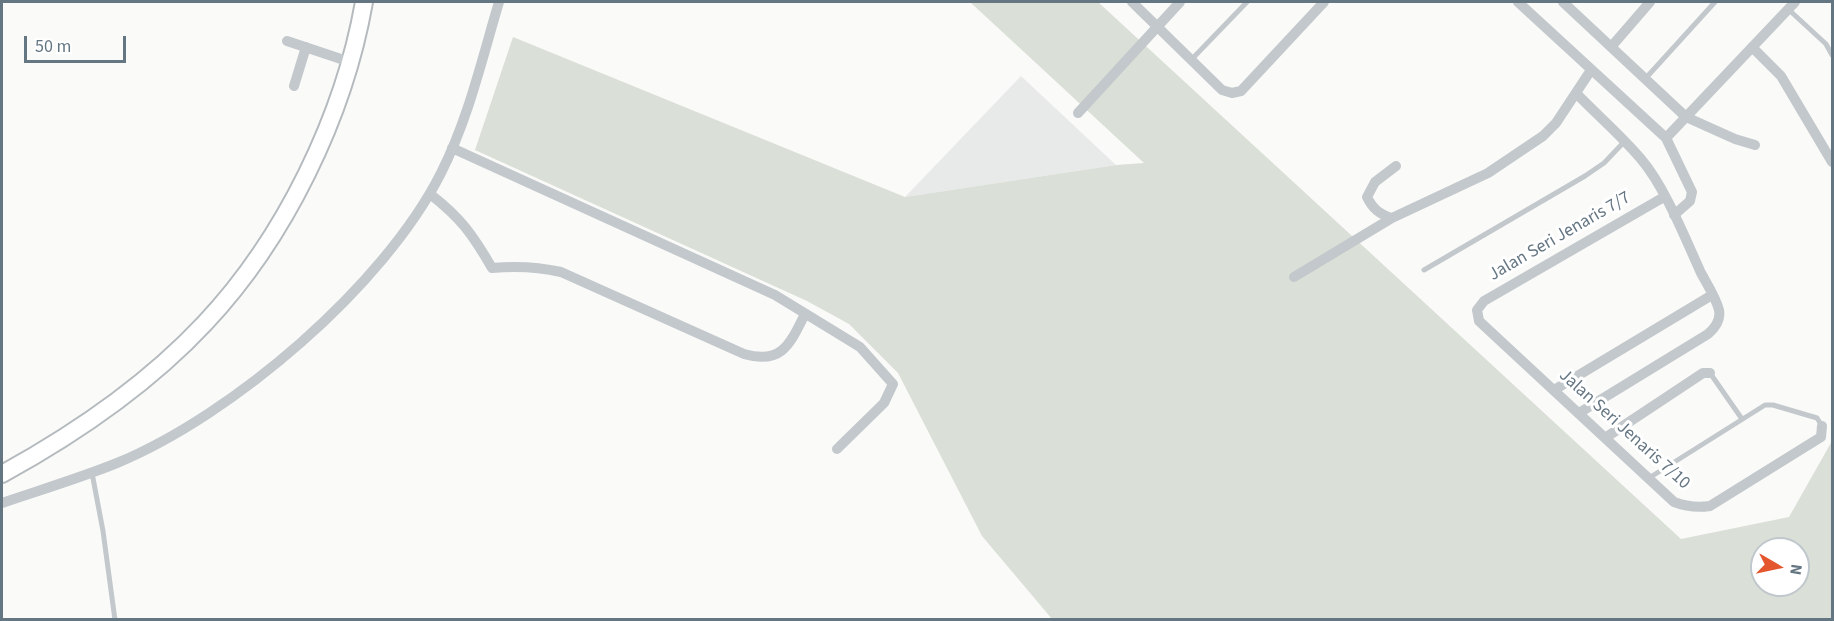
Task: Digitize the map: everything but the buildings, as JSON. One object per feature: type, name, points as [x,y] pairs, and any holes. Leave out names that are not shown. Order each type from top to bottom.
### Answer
[{"type":"main road","points":[[2,474],[60,440],[113,402],[163,364],[206,322],[261,250],[301,186],[318,149],[350,62],[364,2]]},
{"type":"street","points":[[2,503],[118,462],[153,446],[200,419],[297,346],[362,283],[411,222],[430,194],[465,117],[499,2]]},
{"type":"street","points":[[1132,2],[1222,90],[1232,93],[1242,91],[1324,2]]},
{"type":"street","points":[[1077,113],[1180,2]]},
{"type":"street","points":[[1518,2],[1666,138],[1692,192],[1690,201],[1674,215]]},
{"type":"street","points":[[1611,46],[1650,2]]},
{"type":"street","points":[[1567,3],[1686,117],[1735,139],[1755,144]]},
{"type":"street","points":[[1666,138],[1791,5]]},
{"type":"street","points":[[287,41],[350,62]]},
{"type":"street","points":[[294,86],[306,46]]},
{"type":"street","points":[[1752,47],[1781,76],[1833,162]]},
{"type":"street","points":[[1294,277],[1392,218],[1488,173],[1525,149],[1556,123],[1591,70]]},
{"type":"street","points":[[1576,93],[1641,159],[1674,215],[1719,310],[1718,323],[1713,329],[1579,414]]},
{"type":"street","points":[[452,148],[775,295],[860,347],[893,384],[884,403],[837,449]]},
{"type":"street","points":[[1392,218],[1380,215],[1367,197],[1375,182],[1396,166]]},
{"type":"street","points":[[430,194],[454,213],[475,239],[492,268],[550,269],[561,272],[744,354],[758,358],[771,357],[782,351],[791,342],[805,314]]},
{"type":"street","name":"Jalan Seri Jenaris 7/7","points":[[1477,310],[1484,301],[1664,197]]},
{"type":"street","points":[[1554,390],[1712,295]]},
{"type":"street","name":"Jalan Seri Jenaris 7/10","points":[[1477,310],[1479,321],[1674,502],[1694,508],[1710,506],[1821,437],[1822,426]]},
{"type":"street","points":[[1605,438],[1703,373],[1710,373]]},
{"type":"lane","points":[[1191,60],[1247,2]]},
{"type":"lane","points":[[1646,79],[1715,2]]},
{"type":"lane","points":[[1791,5],[1833,55]]},
{"type":"lane","points":[[1424,270],[1585,176],[1604,163],[1624,142]]},
{"type":"lane","points":[[1710,373],[1742,419]]},
{"type":"lane","points":[[1649,478],[1766,405],[1817,418],[1822,426]]},
{"type":"lane","points":[[92,471],[115,620]]},
{"type":"shaded area","points":[[970,2],[1098,2],[1681,539],[1789,517],[1832,441],[1832,619],[1052,619],[982,536],[898,373],[849,324],[807,301],[475,150],[513,37],[905,197],[1116,165],[1144,163]]},
{"type":"shaded area","points":[[1021,76],[1116,165],[905,197]]}]
